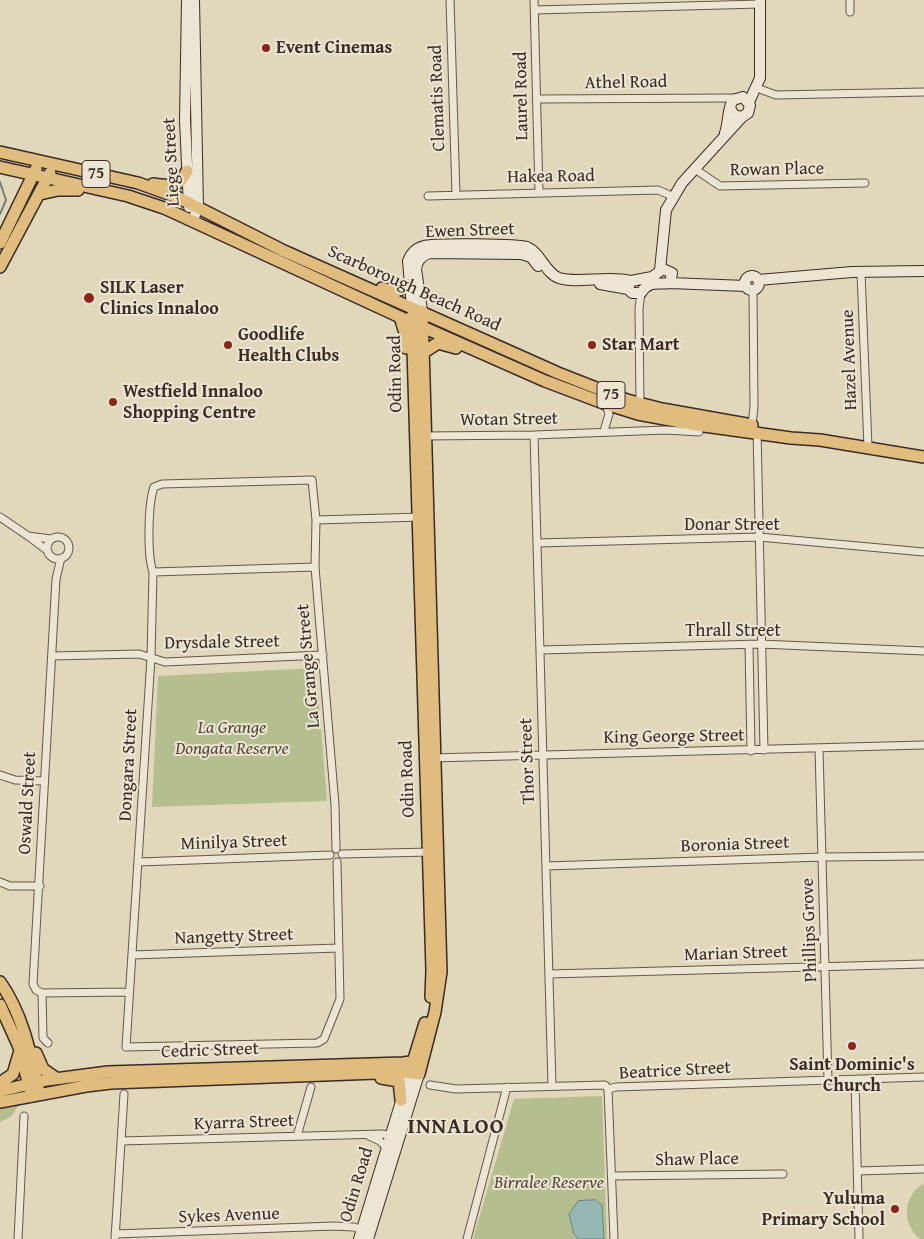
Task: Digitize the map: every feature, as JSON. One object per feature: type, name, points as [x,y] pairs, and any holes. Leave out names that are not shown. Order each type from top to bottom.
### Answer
[{"type":"main road","name":"Liege Street","points":[[187,0],[187,170],[193,204]]},
{"type":"main road","name":"Liege Street","points":[[193,220],[194,0]]},
{"type":"main road","points":[[743,116],[735,116],[737,102],[757,88],[760,65],[760,2]]},
{"type":"main road","points":[[723,137],[737,102],[752,85],[760,65]]},
{"type":"main road","points":[[667,274],[663,242],[665,215],[674,197],[695,169],[723,137],[749,112],[737,102]]},
{"type":"main road","name":"Scarborough Beach Road","points":[[0,152],[138,183],[193,204],[259,240],[336,272],[639,409]]},
{"type":"main road","points":[[2,239],[39,161]]},
{"type":"main road","points":[[0,267],[40,194],[54,164]]},
{"type":"main road","name":"Scarborough Beach Road","points":[[0,167],[112,192],[164,208],[400,317],[606,404],[755,428],[793,432],[820,440],[924,457]]},
{"type":"main road","points":[[138,183],[175,185],[181,181],[187,170]]},
{"type":"main road","points":[[2,239],[23,181],[20,172]]},
{"type":"main road","points":[[40,194],[48,191],[69,189],[112,192]]},
{"type":"main road","name":"Ewen Street","points":[[417,309],[410,284],[408,261],[411,254],[426,245],[443,249],[526,246],[535,252],[553,275],[560,278],[603,278],[633,289],[652,277],[667,274]]},
{"type":"main road","name":"Ewen Street","points":[[417,309],[417,262],[429,254],[443,249]]},
{"type":"main road","points":[[633,289],[645,286],[667,274],[682,279],[752,284],[924,271]]},
{"type":"main road","points":[[336,272],[355,276],[394,292],[410,284]]},
{"type":"main road","points":[[862,275],[924,276]]},
{"type":"main road","name":"Odin Road","points":[[417,309],[418,324],[414,394],[421,436]]},
{"type":"main road","points":[[400,317],[406,333],[409,382],[414,394]]},
{"type":"main road","name":"Odin Road","points":[[365,1235],[414,1073],[435,1012],[440,980],[433,852],[423,516],[421,436],[424,352],[418,324]]},
{"type":"main road","points":[[424,352],[431,346],[445,344],[517,368]]},
{"type":"main road","points":[[0,982],[43,1069],[56,1078]]},
{"type":"main road","points":[[0,1005],[19,1047],[35,1095]]},
{"type":"main road","points":[[22,1025],[31,1054],[32,1083]]},
{"type":"main road","points":[[0,1083],[13,1074],[19,1060],[19,1047]]},
{"type":"main road","name":"Cedric Street","points":[[0,1091],[56,1078],[108,1072],[418,1061]]},
{"type":"main road","name":"Odin Road","points":[[395,1136],[401,1100],[414,1073]]},
{"type":"main road","name":"Cedric Street","points":[[0,1102],[86,1086],[132,1082],[414,1073]]},
{"type":"main road","points":[[352,1075],[388,1078],[399,1082],[402,1090],[401,1100]]},
{"type":"street","name":"Clematis Road","points":[[450,0],[456,194]]},
{"type":"street","name":"Laurel Road","points":[[534,0],[539,192]]},
{"type":"street","points":[[850,0],[850,12]]},
{"type":"street","points":[[535,10],[760,2]]},
{"type":"street","points":[[757,88],[776,95],[924,92]]},
{"type":"street","name":"Athel Road","points":[[538,99],[714,97],[737,102]]},
{"type":"street","name":"Rowan Place","points":[[695,169],[720,186],[865,183]]},
{"type":"street","name":"Hakea Road","points":[[428,196],[658,190],[674,197]]},
{"type":"street","name":"Hazel Avenue","points":[[862,275],[868,447]]},
{"type":"street","points":[[752,284],[764,750]]},
{"type":"street","points":[[633,289],[638,308],[639,409]]},
{"type":"street","points":[[604,432],[609,414],[606,404]]},
{"type":"street","name":"Wotan Street","points":[[421,436],[534,435],[666,430],[699,432]]},
{"type":"street","name":"Thor Street","points":[[534,435],[552,1086]]},
{"type":"street","name":"La Grange Street","points":[[154,486],[162,484],[312,480],[316,520],[315,567],[335,806],[336,849]]},
{"type":"street","name":"Dongara Street","points":[[154,486],[150,526],[150,564],[153,572],[151,658],[139,862],[128,992],[126,1047],[317,1043],[324,1039],[340,999],[338,948]]},
{"type":"street","points":[[316,520],[423,516]]},
{"type":"street","points":[[0,517],[51,554],[61,558],[67,554],[68,544],[60,537],[51,539],[28,536]]},
{"type":"street","name":"Donar Street","points":[[538,543],[759,537],[924,552]]},
{"type":"street","points":[[51,539],[51,554],[56,579]]},
{"type":"street","name":"Oswald Street","points":[[48,1044],[43,1038],[42,993],[36,990],[33,984],[56,579],[61,558]]},
{"type":"street","points":[[153,572],[315,567]]},
{"type":"street","points":[[749,644],[751,750]]},
{"type":"street","name":"Thrall Street","points":[[541,650],[760,644],[924,651]]},
{"type":"street","name":"Drysdale Street","points":[[52,656],[140,654],[165,662],[323,655]]},
{"type":"street","name":"King George Street","points":[[430,758],[924,745]]},
{"type":"street","name":"Phillips Grove","points":[[819,749],[828,1080]]},
{"type":"street","points":[[0,775],[15,780],[44,782]]},
{"type":"street","points":[[337,862],[332,860],[330,855],[336,849],[342,854],[433,852]]},
{"type":"street","points":[[338,948],[337,862],[341,859],[342,854]]},
{"type":"street","name":"Minilya Street","points":[[139,862],[330,855]]},
{"type":"street","name":"Boronia Street","points":[[546,866],[823,857],[924,856]]},
{"type":"street","points":[[0,882],[10,886],[40,886]]},
{"type":"street","name":"Nangetty Street","points":[[132,955],[338,948]]},
{"type":"street","name":"Marian Street","points":[[549,974],[924,964]]},
{"type":"street","points":[[42,993],[128,992]]},
{"type":"street","name":"Beatrice Street","points":[[430,1085],[456,1089],[605,1085],[608,1090],[616,1086],[924,1077]]},
{"type":"street","points":[[855,1080],[859,1239]]},
{"type":"street","points":[[297,1136],[311,1087]]},
{"type":"street","points":[[467,1239],[507,1087]]},
{"type":"street","points":[[608,1090],[614,1239]]},
{"type":"street","points":[[115,1237],[124,1094]]},
{"type":"street","points":[[18,1239],[24,1116]]},
{"type":"street","points":[[369,1135],[380,1141],[390,1150]]},
{"type":"street","name":"Kyarra Street","points":[[121,1141],[297,1136],[395,1136]]},
{"type":"street","points":[[858,1171],[924,1169]]},
{"type":"street","name":"Shaw Place","points":[[612,1176],[783,1174]]},
{"type":"street","name":"Sykes Avenue","points":[[115,1237],[344,1227],[365,1235]]},
{"type":"green space","name":"La Grange Dongata Reserve","points":[[316,668],[327,801],[152,807],[158,676]]},
{"type":"green space","name":"Birralee Reserve","points":[[602,1096],[607,1239],[473,1239],[514,1099]]},
{"type":"green space","points":[[22,1100],[11,1117],[0,1122],[0,1106]]},
{"type":"green space","points":[[924,1183],[924,1239],[920,1239],[910,1225],[907,1218],[907,1210],[908,1202],[912,1195]]},
{"type":"water","points":[[596,1200],[602,1205],[604,1239],[578,1239],[574,1234],[569,1214],[578,1201]]},
{"type":"waterway","points":[[0,182],[6,200],[0,214]]},
{"type":"place","name":"Event Cinemas","points":[[266,48]]},
{"type":"place","name":"SILK Laser Clinics Innaloo","points":[[89,298]]},
{"type":"place","name":"Goodlife Health Clubs","points":[[228,345]]},
{"type":"place","name":"Star Mart","points":[[592,345]]},
{"type":"place","name":"Westfield Innaloo Shopping Centre","points":[[113,402]]},
{"type":"place","name":"Saint Dominic's Church","points":[[852,1046]]},
{"type":"place","name":"Yuluma Primary School","points":[[895,1209]]},
{"type":"district","name":"INNALOO","points":[[456,1127]]}]
